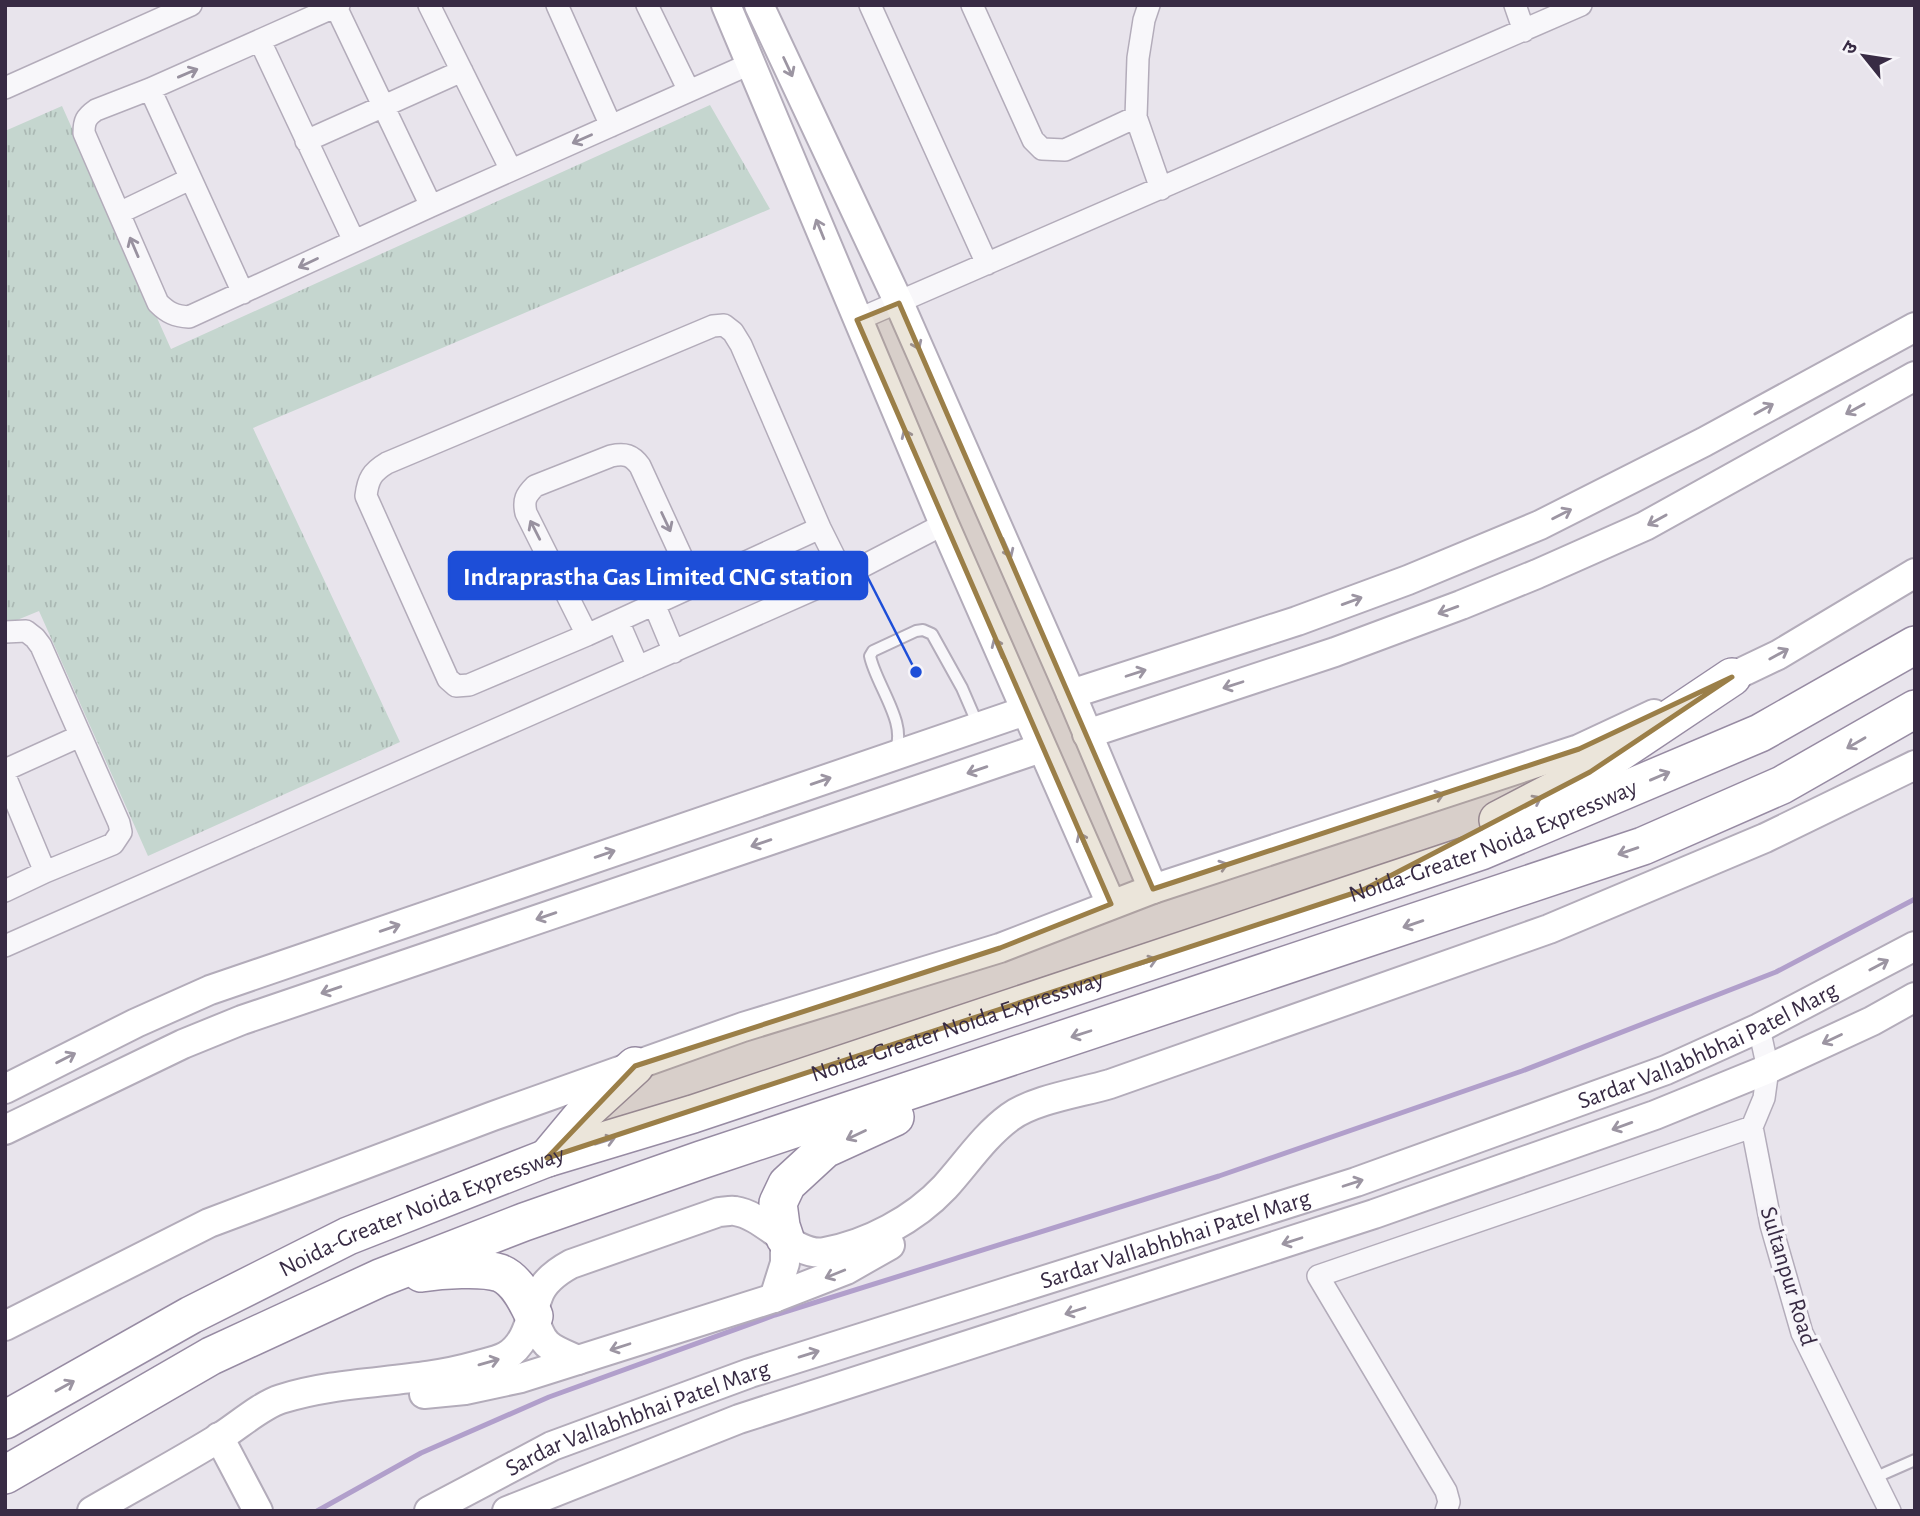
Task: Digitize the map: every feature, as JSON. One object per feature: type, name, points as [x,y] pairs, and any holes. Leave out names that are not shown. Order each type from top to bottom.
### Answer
[{"type":"highway","name":"Noida-Greater Noida Expressway","points":[[5,1420],[191,1315],[348,1236],[547,1158],[693,1114],[1481,851],[1760,733],[1915,645]]},
{"type":"highway","points":[[1363,890],[1590,772],[1732,677]]},
{"type":"highway","name":"Noida-Greater Noida Expressway","points":[[5,1475],[211,1356],[380,1278],[537,1217],[1643,846],[1782,785],[1915,709]]},
{"type":"highway","points":[[785,1238],[778,1203],[787,1184],[825,1149],[906,1112],[1004,1059]]},
{"type":"highway","points":[[547,1158],[587,1111],[635,1066]]},
{"type":"highway","points":[[380,1278],[451,1269],[501,1273],[523,1293],[534,1316]]},
{"type":"street","points":[[5,88],[191,5]]},
{"type":"street","points":[[429,5],[511,170]]},
{"type":"street","points":[[648,5],[689,91]]},
{"type":"street","points":[[726,5],[1024,711],[1111,904]]},
{"type":"street","points":[[759,5],[899,303],[1071,694],[1153,889]]},
{"type":"street","points":[[870,5],[988,264]]},
{"type":"street","points":[[972,5],[1033,140],[1042,149],[1065,150],[1136,117]]},
{"type":"street","points":[[1149,5],[1138,58],[1136,117],[1161,189]]},
{"type":"street","points":[[1515,5],[1524,31]]},
{"type":"street","points":[[857,320],[1581,5]]},
{"type":"street","points":[[431,205],[338,6],[96,110],[88,115],[84,122],[84,133],[158,303],[166,312],[189,317],[431,205],[752,64]]},
{"type":"street","points":[[563,7],[611,126]]},
{"type":"street","points":[[260,41],[354,242]]},
{"type":"street","points":[[306,141],[462,71]]},
{"type":"street","points":[[149,89],[243,293]]},
{"type":"street","points":[[119,213],[190,178]]},
{"type":"street","points":[[821,528],[587,635],[469,685],[457,686],[448,679],[366,496],[368,480],[376,470],[387,463],[713,326],[724,325],[733,332],[741,345],[844,576]]},
{"type":"street","points":[[1071,694],[1297,621],[1408,580],[1540,525],[1704,442],[1915,327]]},
{"type":"street","points":[[1087,734],[1335,652],[1537,574],[1645,526],[1915,376]]},
{"type":"street","points":[[587,635],[526,513],[526,495],[536,486],[611,456],[622,454],[633,457],[640,466],[695,586]]},
{"type":"street","points":[[5,946],[844,576],[944,524]]},
{"type":"street","points":[[5,1326],[209,1223],[480,1121],[743,1027],[1000,948],[1153,889],[1579,749],[1778,655],[1915,573]]},
{"type":"street","points":[[654,604],[674,652]]},
{"type":"street","points":[[618,621],[638,667]]},
{"type":"street","points":[[5,632],[26,631],[35,638],[121,832],[113,844],[5,891]]},
{"type":"street","points":[[5,1089],[136,1023],[210,990],[1024,711]]},
{"type":"street","points":[[5,770],[80,736]]},
{"type":"street","points":[[5,1130],[183,1044],[243,1020],[1041,748]]},
{"type":"street","points":[[92,1511],[278,1400],[316,1391],[444,1375],[505,1357],[516,1348],[534,1316],[538,1295],[559,1270],[571,1264],[719,1212],[735,1211],[749,1216],[807,1251],[821,1254],[845,1247],[882,1233],[916,1212],[943,1189],[1000,1125],[1013,1115],[1044,1102],[1110,1084],[1549,929],[1765,838],[1915,765]]},
{"type":"street","points":[[5,776],[45,872]]},
{"type":"street","name":"Sardar Vallabhbhai Patel Marg","points":[[429,1511],[552,1446],[750,1373],[1356,1182],[1666,1070],[1759,1028],[1915,946]]},
{"type":"street","name":"Sardar Vallabhbhai Patel Marg","points":[[507,1511],[739,1419],[1374,1214],[1655,1115],[1768,1069],[1872,1021],[1915,997]]},
{"type":"street","points":[[1446,1511],[1449,1502],[1446,1491],[1318,1276],[1752,1127],[1764,1098],[1768,1069],[1759,1028]]},
{"type":"street","points":[[278,1400],[326,1405],[465,1390],[521,1378],[774,1298],[846,1270],[912,1232],[1018,1132],[1110,1084]]},
{"type":"street","name":"Sultanpur Road","points":[[1752,1127],[1771,1226],[1802,1333],[1890,1511]]},
{"type":"street","points":[[774,1298],[785,1263],[785,1238]]},
{"type":"street","points":[[534,1316],[540,1337],[550,1348],[578,1360]]},
{"type":"street","points":[[219,1437],[258,1511]]},
{"type":"lane","points":[[890,757],[899,743],[898,727],[870,656],[873,651],[916,631],[923,630],[932,634],[962,688],[979,726]]},
{"type":"lane","points":[[1874,1478],[1915,1460]]},
{"type":"highlighted area","points":[[899,303],[1153,889],[1579,749],[1732,677],[1590,772],[1363,890],[547,1158],[635,1066],[1000,948],[1111,904],[857,320]]},
{"type":"green space","points":[[710,105],[770,209],[253,428],[400,742],[148,856],[39,611],[5,625],[5,131],[62,106],[171,349]]},
{"type":"waterway","points":[[317,1511],[421,1453],[549,1397],[775,1315],[1219,1176],[1522,1071],[1776,972],[1915,899]]},
{"type":"place","name":"Indraprastha Gas Limited CNG station","points":[[916,672]]}]
